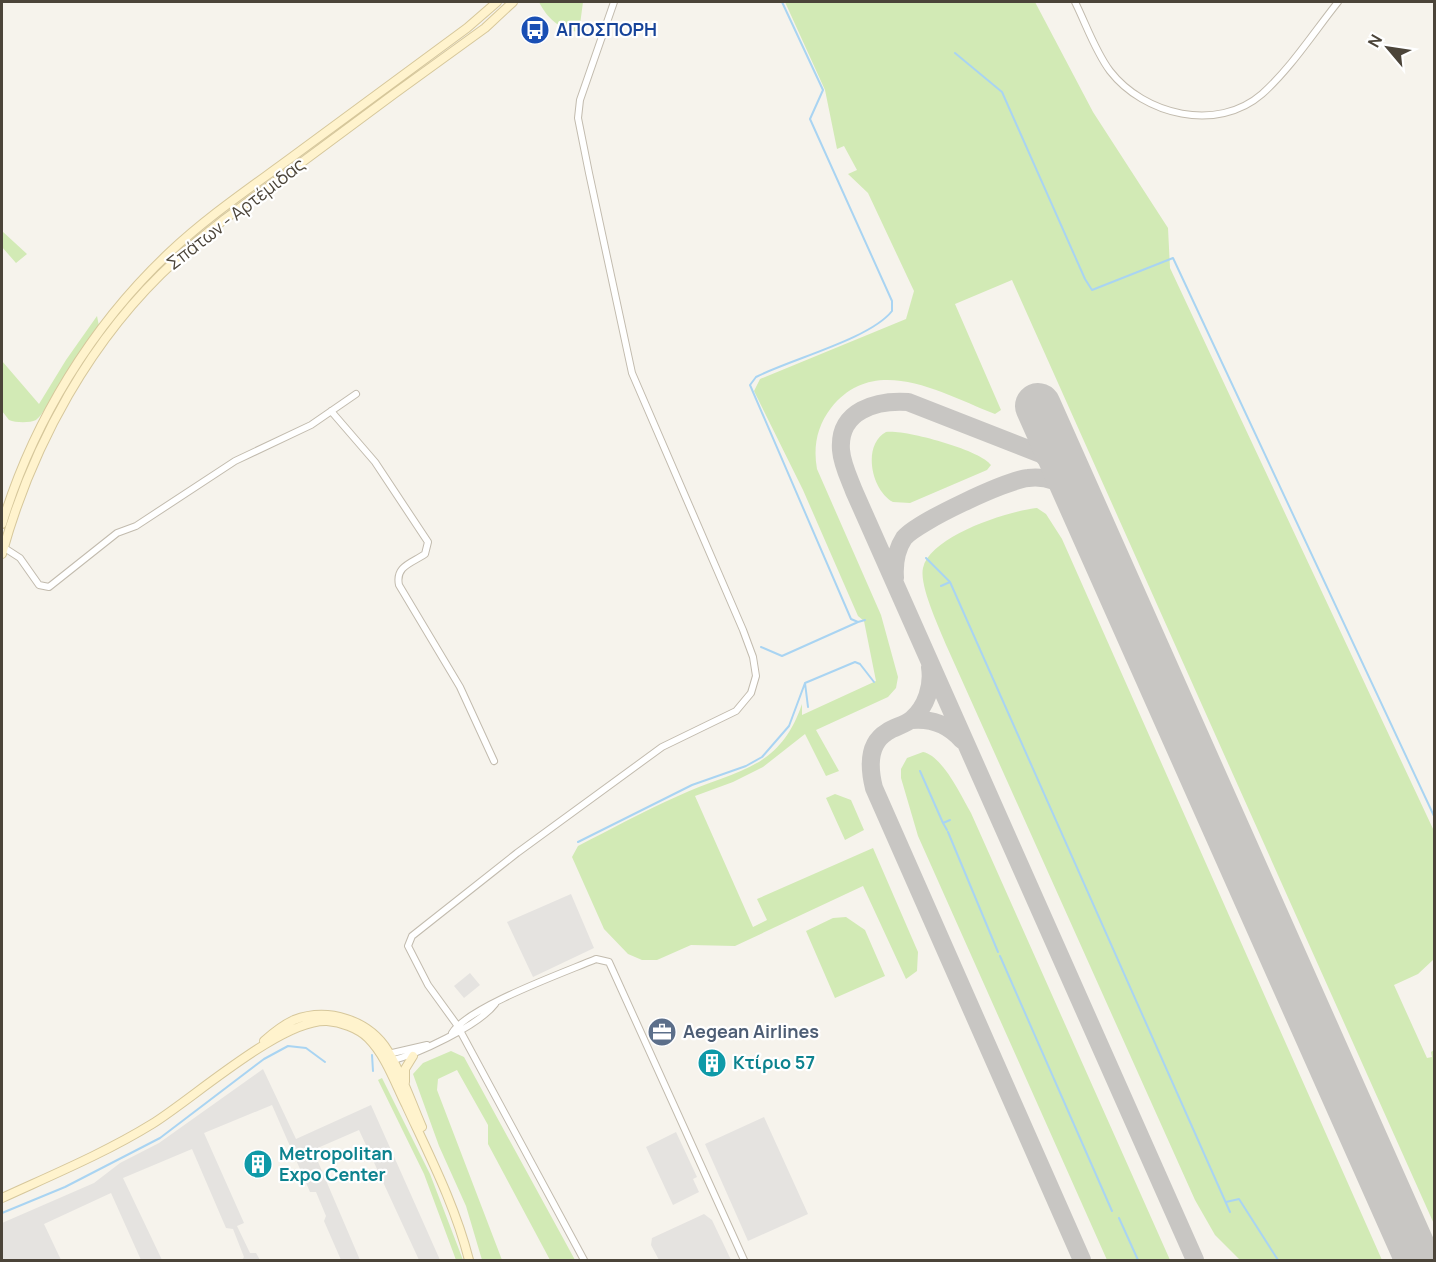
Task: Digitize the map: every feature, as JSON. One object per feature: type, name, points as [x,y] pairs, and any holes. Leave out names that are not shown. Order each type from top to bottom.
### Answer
[{"type":"main road","name":"Σπάτων - Αρτέμιδας","points":[[2,524],[23,465],[63,387],[106,323],[137,286],[194,230],[467,28],[497,2]]},
{"type":"main road","name":"Σπάτων - Αρτέμιδας","points":[[2,551],[32,468],[71,391],[91,359],[143,293],[202,237],[485,28],[513,2]]},
{"type":"main road","points":[[2,1198],[65,1169],[152,1124],[246,1057],[289,1023],[317,1015],[340,1017],[358,1024],[375,1035],[436,1165]]},
{"type":"main road","points":[[405,1088],[405,1069],[413,1056]]},
{"type":"main road","points":[[387,1059],[405,1088],[456,1212],[469,1260]]},
{"type":"street","points":[[584,1260],[458,1029],[428,986],[408,946],[412,936],[517,853],[662,747],[736,711],[751,693],[756,676],[753,657],[743,630],[632,373],[588,173],[578,118],[580,100],[614,2]]},
{"type":"street","points":[[1075,2],[1105,64],[1125,88],[1162,110],[1199,115],[1228,111],[1262,94],[1338,2]]},
{"type":"street","points":[[2,551],[20,558],[39,585],[49,587],[117,533],[136,526],[235,461],[300,431],[356,394]]},
{"type":"street","points":[[331,411],[375,462],[428,542],[428,551],[402,568],[399,574],[399,585],[460,687],[494,761]]},
{"type":"street","points":[[387,1059],[413,1056],[458,1029],[476,1011],[596,959],[609,962],[744,1260]]},
{"type":"street","points":[[387,1059],[434,1043]]},
{"type":"green space","points":[[539,2],[583,2],[579,32],[566,29],[555,22]]},
{"type":"green space","points":[[785,2],[1035,2],[1093,112],[1168,228],[1170,268],[1434,831],[1434,959],[1418,974],[1394,985],[1427,1058],[1432,1057],[1431,1052],[1434,1050],[1434,1224],[1012,280],[955,304],[1001,410],[995,414],[910,382],[889,380],[868,382],[849,391],[831,408],[819,429],[816,445],[817,469],[881,615],[898,677],[896,688],[888,697],[816,730],[839,771],[826,776],[805,734],[763,767],[733,782],[695,796],[753,927],[767,920],[757,899],[873,848],[918,952],[917,971],[906,979],[863,886],[735,946],[691,945],[657,960],[642,960],[628,954],[604,929],[572,857],[578,846],[665,802],[752,766],[781,743],[802,704],[802,715],[876,681],[864,621],[858,616],[803,490],[754,391],[760,379],[906,319],[914,291],[868,193],[848,174],[857,170],[844,146],[837,149],[825,90]]},
{"type":"green space","points":[[2,231],[27,254],[16,263],[2,247]]},
{"type":"green space","points":[[97,316],[99,326],[41,415],[30,422],[9,420],[2,411],[2,361],[39,404]]},
{"type":"green space","points":[[886,432],[924,437],[958,447],[984,459],[991,465],[987,470],[910,503],[893,502],[879,488],[872,467],[874,447]]},
{"type":"green space","points":[[1037,508],[1046,514],[1062,539],[1382,1260],[1240,1260],[1215,1235],[1195,1200],[947,647],[924,585],[923,568],[929,556],[954,536],[990,520]]},
{"type":"green space","points":[[923,752],[938,761],[957,787],[971,813],[1170,1260],[1107,1260],[918,836],[901,778],[901,769],[907,758]]},
{"type":"green space","points":[[835,794],[851,800],[864,830],[845,840],[826,798]]},
{"type":"green space","points":[[846,917],[865,930],[885,976],[835,998],[806,931],[833,918]]},
{"type":"green space","points":[[451,1051],[464,1057],[575,1260],[550,1260],[488,1144],[488,1125],[457,1070],[438,1079],[437,1090],[502,1260],[482,1260],[466,1206],[439,1146],[413,1074],[423,1063]]},
{"type":"green space","points":[[382,1078],[430,1174],[463,1260],[456,1260],[424,1174],[378,1080]]},
{"type":"shaded area","points":[[571,894],[594,948],[533,977],[507,922]]},
{"type":"shaded area","points":[[470,973],[480,985],[464,998],[454,986]]},
{"type":"shaded area","points":[[263,1069],[296,1139],[371,1105],[440,1260],[419,1260],[359,1130],[313,1150],[360,1260],[341,1260],[324,1221],[326,1216],[316,1192],[310,1192],[272,1105],[204,1133],[244,1223],[237,1226],[250,1253],[256,1253],[260,1260],[242,1260],[244,1257],[233,1229],[226,1228],[192,1149],[123,1178],[162,1260],[141,1260],[111,1193],[44,1224],[61,1260],[2,1260],[2,1223],[94,1183],[120,1163],[159,1143]]},
{"type":"shaded area","points":[[764,1117],[808,1214],[748,1241],[705,1144]]},
{"type":"shaded area","points":[[676,1132],[697,1177],[693,1179],[699,1192],[673,1205],[646,1147]]},
{"type":"shaded area","points":[[704,1214],[712,1220],[731,1260],[659,1260],[651,1245],[652,1238]]},
{"type":"waterway","points":[[782,2],[823,90],[810,119],[892,301],[892,311],[866,331],[771,370],[756,377],[750,385],[851,619],[858,622],[865,620]]},
{"type":"waterway","points":[[955,53],[1002,92],[1085,279],[1092,290],[1173,258],[1434,816]]},
{"type":"waterway","points":[[926,558],[950,582],[1230,1212]]},
{"type":"waterway","points":[[941,586],[950,582]]},
{"type":"waterway","points":[[761,647],[782,656],[858,622]]},
{"type":"waterway","points":[[808,707],[805,683],[855,662],[860,664],[874,682]]},
{"type":"waterway","points":[[578,842],[692,785],[746,766],[762,757],[789,726],[805,683]]},
{"type":"waterway","points":[[920,771],[943,823]]},
{"type":"waterway","points":[[947,830],[943,823],[950,820]]},
{"type":"waterway","points":[[948,832],[998,952]]},
{"type":"waterway","points":[[1000,956],[1112,1211]]},
{"type":"waterway","points":[[2,1213],[65,1187],[160,1138],[264,1059],[288,1046],[306,1048],[325,1062]]},
{"type":"waterway","points":[[372,1055],[373,1071]]},
{"type":"waterway","points":[[1226,1202],[1239,1199],[1278,1260]]},
{"type":"waterway","points":[[1119,1218],[1138,1260]]},
{"type":"taxiway","points":[[1080,501],[1062,472],[1041,454],[908,402],[884,403],[862,410],[846,425],[842,436],[843,460],[854,491],[1195,1260]]},
{"type":"taxiway","points":[[895,578],[896,557],[904,538],[926,522],[963,503],[1017,480],[1028,478],[1051,480],[1071,491]]},
{"type":"taxiway","points":[[930,667],[929,689],[925,702],[917,714],[906,723],[887,732],[876,743],[871,757],[874,788],[1082,1260]]},
{"type":"taxiway","points":[[911,720],[926,720],[939,724],[951,730],[962,740]]},
{"type":"runway","points":[[1038,406],[1418,1260]]},
{"type":"place","name":"ΑΠΟΣΠΟΡΗ","points":[[535,30]]},
{"type":"place","name":"Aegean Airlines","points":[[662,1032]]},
{"type":"place","name":"Κτίριο 57","points":[[712,1063]]},
{"type":"place","name":"Metropolitan Expo Center","points":[[258,1164]]}]
